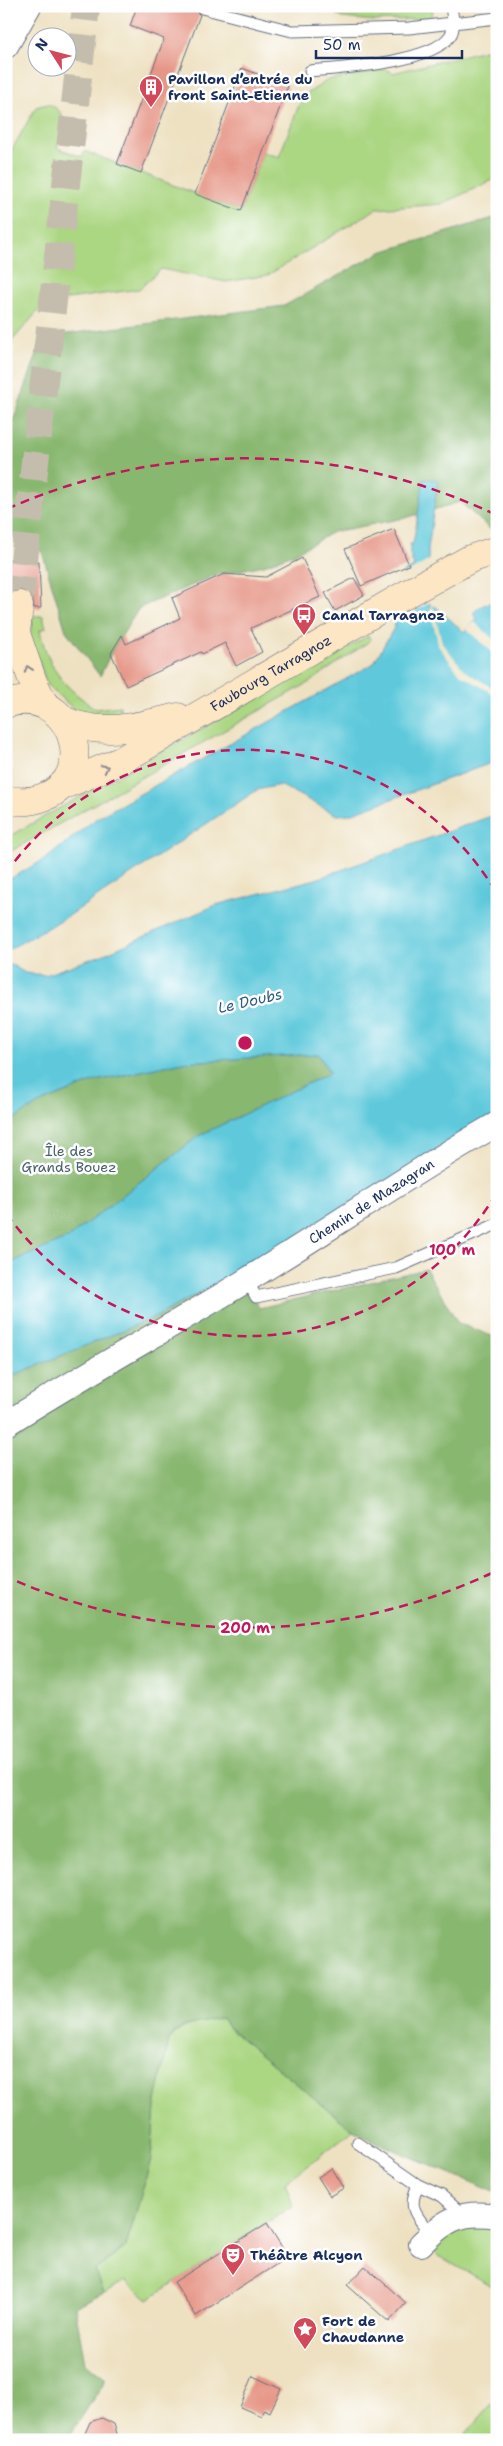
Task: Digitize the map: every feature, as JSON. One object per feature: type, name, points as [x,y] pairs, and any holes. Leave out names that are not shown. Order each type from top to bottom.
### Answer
[{"type":"main road","name":"Faubourg Tarragnoz","points":[[7,800],[22,802],[48,796],[60,787],[120,761],[446,572],[470,559],[497,550]]},
{"type":"main road","points":[[6,662],[16,633],[19,605]]},
{"type":"main road","points":[[16,633],[33,682],[44,704]]},
{"type":"main road","points":[[6,704],[30,700],[44,704],[56,711],[65,721],[72,734],[74,762],[68,776],[60,787]]},
{"type":"main road","name":"Faubourg Tarragnoz","points":[[65,721],[84,729],[103,730],[130,728],[204,711]]},
{"type":"street","points":[[6,46],[29,6]]},
{"type":"street","name":"Chemin de Mazagran","points":[[6,1424],[82,1376],[246,1280],[386,1190],[497,1124]]},
{"type":"street","points":[[426,2239],[446,2222],[462,2214],[497,2216]]},
{"type":"lane","points":[[310,71],[392,62],[426,52],[449,38],[454,24],[451,6]]},
{"type":"lane","points":[[202,8],[292,30],[409,28],[497,18]]},
{"type":"lane","points":[[246,1280],[256,1297],[396,1268],[497,1224]]},
{"type":"lane","points":[[358,2143],[418,2185],[442,2196],[462,2214]]},
{"type":"lane","points":[[418,2185],[412,2198],[413,2211],[426,2239]]},
{"type":"green space","points":[[324,6],[433,6],[432,18],[375,21],[342,18]]},
{"type":"green space","points":[[497,47],[497,178],[442,204],[376,209],[268,275],[226,282],[161,269],[139,289],[46,302],[11,342],[6,337],[6,160],[36,107],[48,104],[60,112],[63,117],[63,127],[57,148],[83,157],[84,151],[241,211],[263,152],[279,157],[302,97],[328,80],[386,69],[393,73]]},
{"type":"green space","points":[[497,217],[497,529],[490,529],[460,502],[405,518],[333,532],[295,553],[264,565],[216,575],[139,608],[111,653],[100,676],[66,631],[42,552],[6,531],[6,427],[12,425],[43,337],[284,306],[381,252]]},
{"type":"green space","points":[[32,616],[43,616],[46,628],[40,630],[43,644],[53,666],[66,685],[96,709],[120,706],[120,713],[92,716],[78,713],[48,686],[30,638]]},
{"type":"green space","points":[[368,636],[371,640],[310,682],[6,854],[6,838]]},
{"type":"green space","name":"Île des Grands Bouez","points":[[318,1054],[330,1073],[200,1135],[68,1238],[6,1265],[6,1124],[38,1104],[92,1082],[183,1062]]},
{"type":"green space","points":[[426,1269],[458,1323],[497,1338],[497,2193],[383,2145],[353,2130],[230,2029],[222,2018],[185,2026],[176,2031],[169,2040],[155,2106],[151,2160],[126,2247],[95,2270],[104,2292],[75,2307],[85,2363],[106,2379],[67,2440],[6,2440],[6,1378],[156,1317],[240,1270],[259,1308]]},
{"type":"green space","points":[[222,2018],[230,2029],[353,2130],[285,2183],[293,2206],[148,2299],[126,2281],[104,2292],[95,2270],[126,2247],[151,2160],[155,2106],[169,2040],[174,2034],[186,2027]]},
{"type":"green space","points":[[470,2227],[497,2227],[497,2289],[438,2256],[431,2249],[452,2234]]},
{"type":"green space","points":[[497,2398],[497,2440],[460,2440]]},
{"type":"water","points":[[424,479],[438,480],[428,549],[430,608],[435,606],[464,632],[477,618],[473,614],[477,609],[497,601],[497,761],[350,814],[337,815],[280,785],[257,790],[70,915],[6,951],[6,881],[47,858],[97,818],[373,664],[394,628],[404,572],[414,567],[410,554],[410,544],[413,544]]},
{"type":"water","name":"Le Doubs","points":[[497,814],[497,1114],[240,1270],[156,1317],[6,1378],[6,1265],[68,1238],[200,1135],[330,1073],[318,1054],[183,1062],[92,1082],[38,1104],[6,1124],[6,965],[12,965],[25,973],[45,975],[102,955],[216,905],[316,879]]},
{"type":"pier","points":[[430,560],[431,602],[393,623],[402,576]]},
{"type":"pier","points":[[433,607],[442,643],[464,670],[497,691],[497,696],[460,674],[439,647],[430,608]]},
{"type":"pier","points":[[474,622],[497,642],[497,656],[466,629]]},
{"type":"building","name":"Pavillon d’entrée du front Saint-Etienne","points":[[137,6],[195,6],[195,10],[200,15],[141,173],[117,164],[164,39],[130,26]]},
{"type":"building","points":[[242,68],[288,86],[241,211],[195,194]]},
{"type":"building","points":[[394,529],[409,565],[361,586],[345,549]]},
{"type":"building","points":[[302,558],[320,597],[251,628],[262,652],[236,666],[225,643],[126,686],[111,653],[122,635],[126,644],[180,618],[172,598],[224,574],[266,577]]},
{"type":"building","points":[[6,559],[39,562],[41,608],[34,608],[33,598],[28,592],[21,590],[13,591],[6,596]]},
{"type":"building","points":[[354,578],[364,595],[335,611],[325,593]]},
{"type":"building","points":[[332,2168],[344,2188],[330,2196],[318,2177]]},
{"type":"building","points":[[267,2223],[288,2257],[196,2316],[174,2282]]},
{"type":"building","points":[[365,2266],[406,2303],[389,2322],[347,2285]]},
{"type":"building","points":[[253,2376],[281,2389],[270,2412],[264,2409],[261,2416],[240,2407]]},
{"type":"building","points":[[102,2418],[114,2424],[119,2440],[82,2440],[90,2422]]},
{"type":"tunnel","points":[[19,605],[86,6]]},
{"type":"place","name":"Pavillon d’entrée du front Saint-Etienne","points":[[151,108]]},
{"type":"place","name":"Canal Tarragnoz","points":[[304,636]]},
{"type":"place","name":"Théâtre Alcyon","points":[[233,2276]]},
{"type":"place","name":"Fort de Chaudanne","points":[[305,2350]]}]
